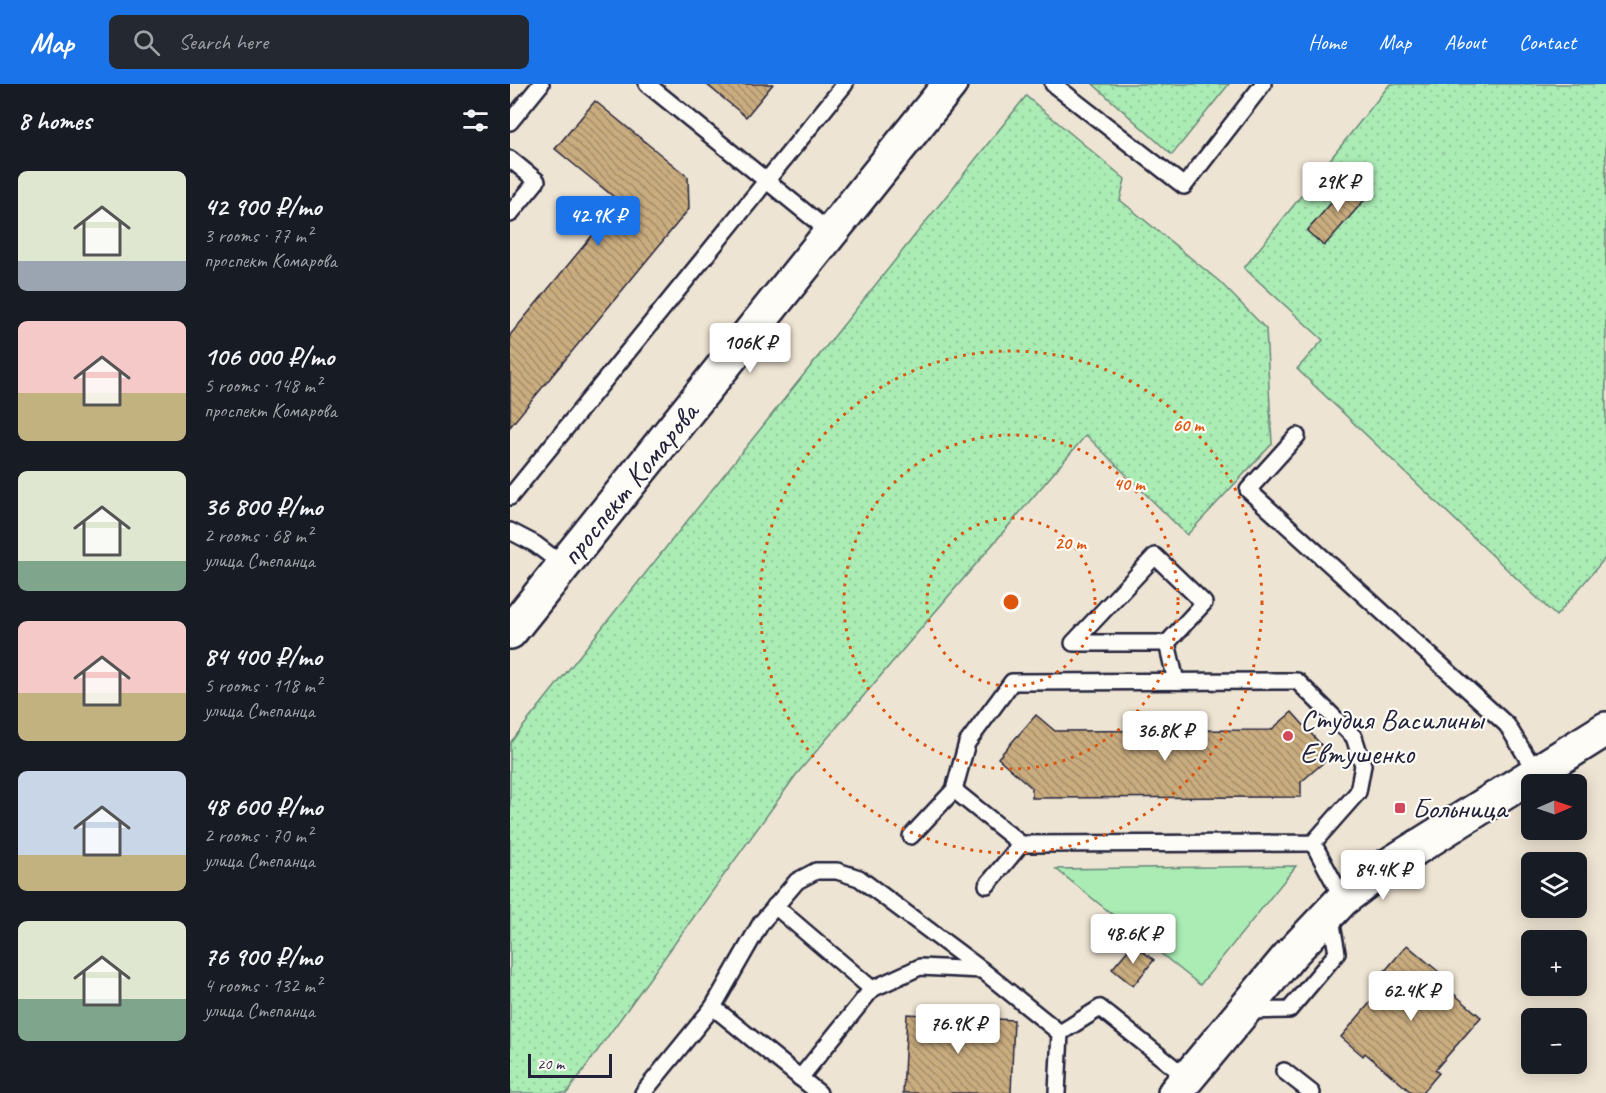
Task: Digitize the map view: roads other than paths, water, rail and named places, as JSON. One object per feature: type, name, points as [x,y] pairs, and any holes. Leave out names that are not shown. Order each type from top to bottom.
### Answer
[{"type":"main road","name":"проспект Комарова","points":[[510,632],[950,84]]},
{"type":"main road","points":[[1537,774],[1606,729]]},
{"type":"main road","points":[[1181,1086],[1242,1011],[1336,906],[1384,868],[1521,784]]},
{"type":"lane","points":[[510,122],[541,84]]},
{"type":"lane","points":[[647,84],[831,233]]},
{"type":"lane","points":[[510,497],[845,84]]},
{"type":"lane","points":[[1053,84],[1184,186],[1263,84]]},
{"type":"lane","points":[[510,159],[537,181],[510,214]]},
{"type":"lane","points":[[1297,436],[1248,490],[1507,725],[1537,774]]},
{"type":"lane","points":[[510,531],[535,543],[563,565]]},
{"type":"lane","points":[[1155,556],[1204,603],[1167,643],[1073,643],[1155,556]]},
{"type":"lane","points":[[1167,643],[1176,681]]},
{"type":"lane","points":[[911,836],[954,790],[967,743],[1012,682],[1297,681],[1354,737],[1363,765],[1358,792],[1313,843],[1021,844],[954,790]]},
{"type":"lane","points":[[1313,843],[1336,906]]},
{"type":"lane","points":[[987,885],[1021,844]]},
{"type":"lane","points":[[643,1093],[713,1007],[761,923],[797,881],[816,871],[837,871],[859,878],[982,970],[1060,1033]]},
{"type":"lane","points":[[775,906],[872,989]]},
{"type":"lane","points":[[800,1078],[872,989],[920,967],[982,970]]},
{"type":"lane","points":[[713,1007],[819,1093]]},
{"type":"lane","points":[[1060,1033],[1100,1008],[1181,1086]]},
{"type":"lane","points":[[1058,1093],[1060,1033]]},
{"type":"lane","points":[[1284,1071],[1312,1093]]},
{"type":"place","name":"Студия Василины Евтушенко","points":[[1288,736]]},
{"type":"place","name":"Больница","points":[[1400,808]]}]
